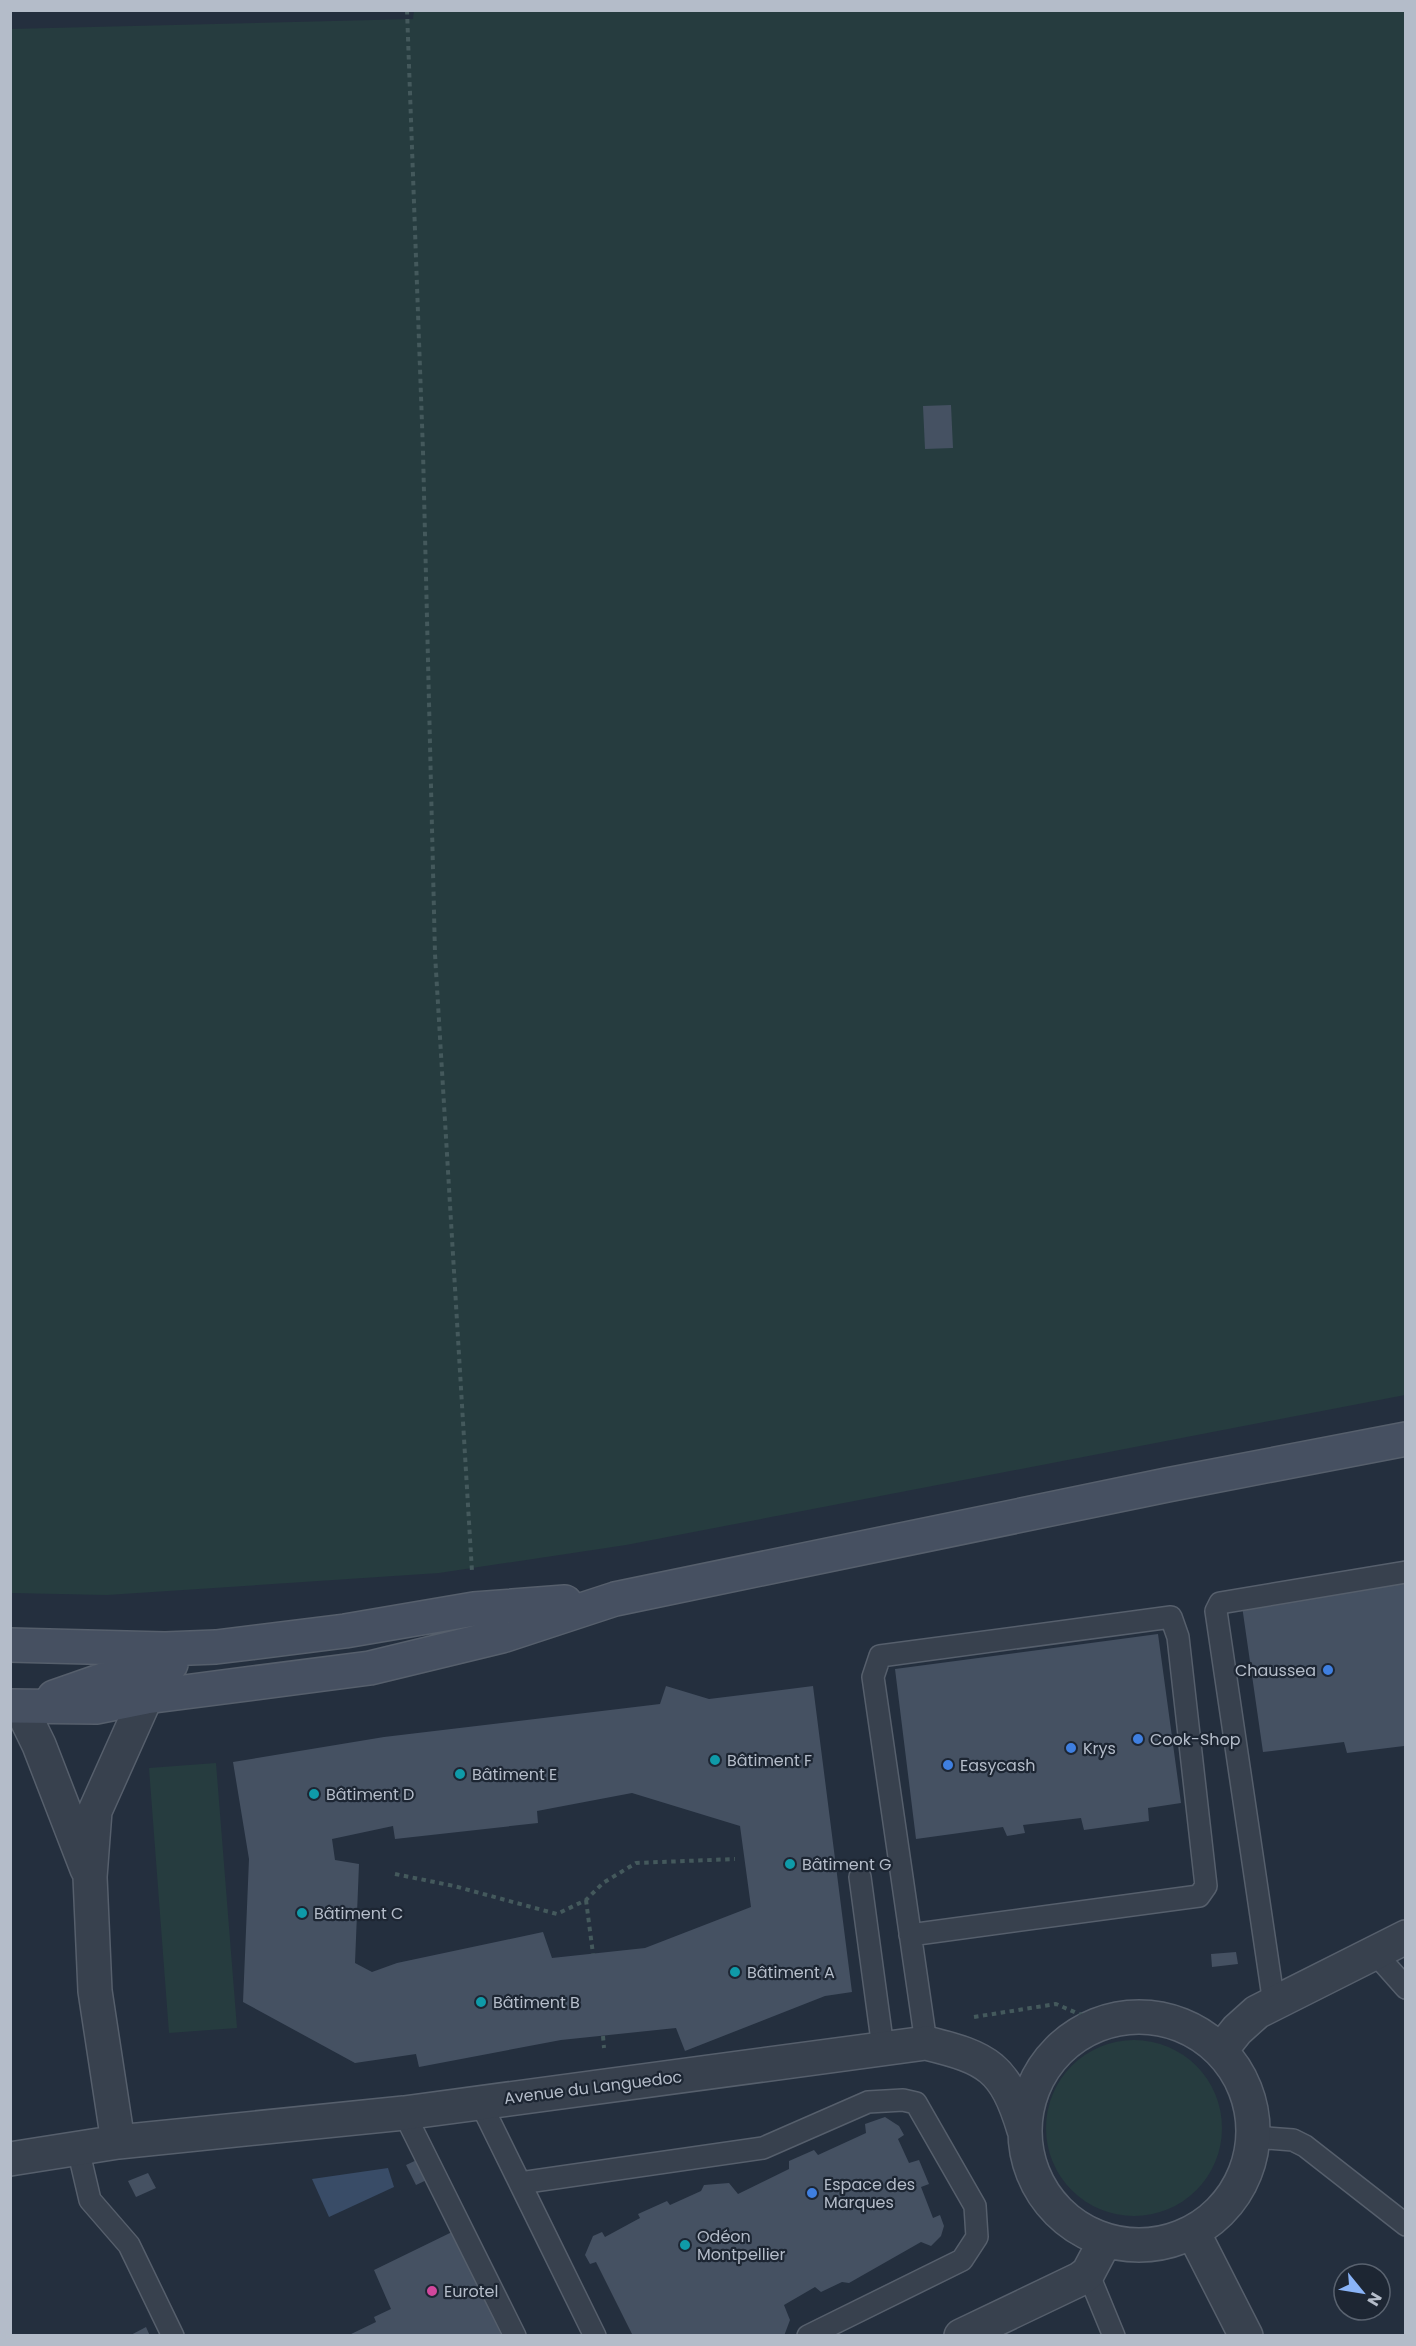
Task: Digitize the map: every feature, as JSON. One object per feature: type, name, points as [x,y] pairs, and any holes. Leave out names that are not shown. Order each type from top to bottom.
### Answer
[{"type":"street","points":[[16,1707],[96,1707],[146,1697],[370,1668],[502,1636],[615,1599],[1167,1485],[1406,1439]]},
{"type":"street","points":[[16,1645],[165,1649],[216,1647],[345,1631],[474,1609],[615,1599]]},
{"type":"street","points":[[16,1707],[90,1685],[140,1666],[284,1656],[345,1631]]},
{"type":"street","points":[[16,1645],[90,1685],[146,1697]]},
{"type":"street","points":[[118,2142],[95,1991],[90,1876],[95,1811],[146,1697]]},
{"type":"street","points":[[16,1707],[39,1745],[90,1876]]},
{"type":"street","points":[[1221,2050],[1237,2030],[1257,2012],[1406,1937]]},
{"type":"street","points":[[1132,2017],[1165,2019],[1195,2030],[1221,2050],[1240,2076],[1251,2106],[1254,2138],[1249,2165],[1237,2191],[1220,2212],[1194,2234],[1169,2242],[1137,2246],[1106,2241],[1072,2225],[1046,2199],[1029,2166],[1024,2130],[1031,2094],[1047,2061],[1072,2038],[1100,2023],[1132,2017]]},
{"type":"street","name":"Avenue du Languedoc","points":[[10,2160],[118,2142],[404,2113],[926,2043],[971,2054],[1003,2078],[1024,2130]]},
{"type":"street","points":[[1194,2234],[1246,2336]]},
{"type":"street","points":[[961,2336],[1088,2273],[1106,2241]]},
{"type":"lane","points":[[1274,2004],[1216,1611],[1220,1603],[1406,1572]]},
{"type":"lane","points":[[910,1935],[1199,1896],[1206,1886],[1178,1637],[1171,1617],[880,1656],[873,1677],[910,1935],[926,2043]]},
{"type":"lane","points":[[860,1877],[883,2048]]},
{"type":"lane","points":[[1374,1952],[1406,1988]]},
{"type":"lane","points":[[520,2183],[763,2148],[868,2103],[903,2100],[916,2103],[975,2206],[977,2237],[962,2260],[808,2336]]},
{"type":"lane","points":[[480,2102],[595,2336]]},
{"type":"lane","points":[[404,2113],[515,2336]]},
{"type":"lane","points":[[1254,2138],[1293,2140],[1305,2146],[1406,2225]]},
{"type":"lane","points":[[78,2149],[90,2200],[129,2245],[174,2336]]},
{"type":"lane","points":[[1088,2273],[1114,2336]]},
{"type":"path","points":[[407,10],[423,451],[435,954],[474,1609]]},
{"type":"path","points":[[395,1874],[454,1886],[557,1914],[586,1900],[603,1883],[636,1863],[735,1859]]},
{"type":"path","points":[[586,1900],[593,1954]]},
{"type":"path","points":[[926,2043],[949,2022],[1056,2004],[1100,2023]]},
{"type":"green space","points":[[414,10],[1405,11],[1405,1395],[626,1545],[439,1573],[107,1595],[11,1593],[10,29],[413,19]]},
{"type":"green space","points":[[216,1763],[237,2028],[169,2033],[149,1768]]},
{"type":"green space","points":[[1134,2040],[1168,2047],[1183,2055],[1196,2066],[1207,2079],[1215,2094],[1222,2128],[1215,2162],[1207,2177],[1196,2190],[1183,2201],[1168,2209],[1134,2216],[1100,2209],[1085,2201],[1072,2190],[1061,2177],[1053,2162],[1046,2128],[1053,2094],[1061,2079],[1072,2066],[1085,2055],[1100,2047]]},
{"type":"water","points":[[388,2168],[394,2187],[329,2217],[312,2179]]},
{"type":"building","points":[[951,405],[953,448],[925,449],[923,406]]},
{"type":"building","name":"Chaussea","points":[[1406,1583],[1404,1746],[1347,1753],[1344,1742],[1263,1752],[1242,1606]]},
{"type":"building","points":[[1158,1634],[1181,1803],[1148,1808],[1149,1821],[1084,1830],[1081,1818],[1023,1825],[1025,1833],[1007,1836],[1003,1827],[916,1839],[895,1669]]},
{"type":"building","points":[[666,1686],[709,1699],[813,1686],[852,1992],[825,1996],[685,2051],[676,2028],[561,2040],[419,2067],[416,2054],[355,2063],[243,2002],[249,1859],[233,1762],[384,1737],[660,1704]],"holes":[[[632,1793],[740,1826],[751,1907],[645,1948],[552,1958],[543,1932],[397,1963],[372,1972],[355,1963],[359,1864],[335,1860],[332,1839],[393,1826],[395,1839],[538,1823],[537,1811]]]},
{"type":"building","points":[[1236,1952],[1238,1964],[1212,1967],[1211,1954]]},
{"type":"building","points":[[885,2117],[899,2126],[904,2135],[898,2139],[909,2163],[919,2160],[929,2184],[921,2187],[933,2218],[940,2215],[944,2226],[941,2236],[931,2246],[921,2242],[849,2283],[842,2282],[821,2292],[815,2287],[784,2305],[790,2320],[784,2336],[633,2336],[596,2262],[590,2264],[585,2255],[593,2236],[602,2232],[605,2237],[640,2218],[638,2214],[667,2201],[670,2205],[701,2191],[704,2185],[729,2183],[738,2194],[789,2169],[789,2161],[814,2150],[818,2155],[866,2133],[865,2124]]},
{"type":"building","points":[[421,2158],[431,2178],[416,2185],[406,2165]]},
{"type":"building","points":[[148,2173],[156,2188],[136,2197],[128,2181]]},
{"type":"building","name":"Eurotel","points":[[452,2232],[502,2336],[347,2336],[376,2322],[374,2317],[391,2309],[374,2270]]},
{"type":"building","points":[[146,2327],[150,2336],[129,2336]]},
{"type":"place","name":"Chaussea","points":[[1328,1670]]},
{"type":"place","name":"Cook-Shop","points":[[1138,1739]]},
{"type":"place","name":"Krys","points":[[1071,1748]]},
{"type":"place","name":"Bâtiment F","points":[[715,1760]]},
{"type":"place","name":"Easycash","points":[[948,1765]]},
{"type":"place","name":"Bâtiment E","points":[[460,1774]]},
{"type":"place","name":"Bâtiment D","points":[[314,1794]]},
{"type":"place","name":"Bâtiment G","points":[[790,1864]]},
{"type":"place","name":"Bâtiment C","points":[[302,1913]]},
{"type":"place","name":"Bâtiment A","points":[[735,1972]]},
{"type":"place","name":"Bâtiment B","points":[[481,2002]]},
{"type":"place","name":"Espace des Marques","points":[[812,2193]]},
{"type":"place","name":"Odéon Montpellier","points":[[685,2245]]},
{"type":"place","name":"Eurotel","points":[[432,2291]]}]
